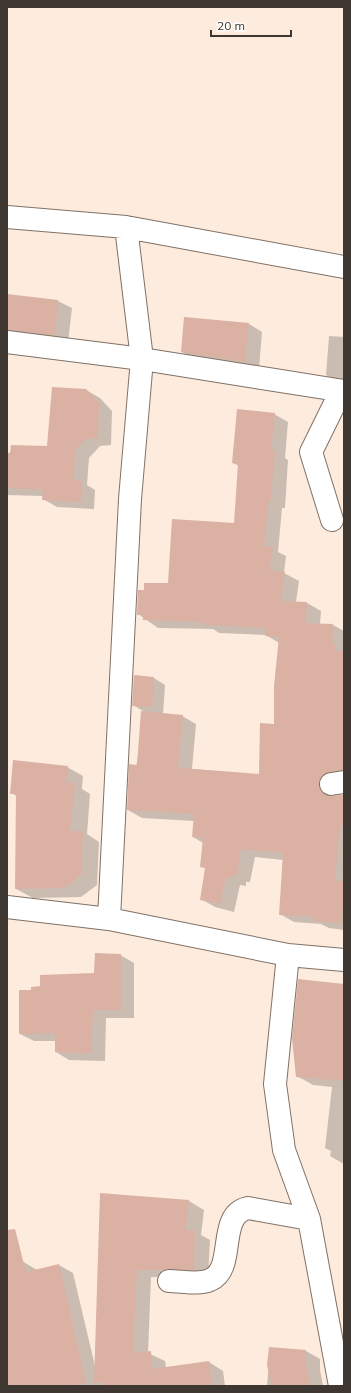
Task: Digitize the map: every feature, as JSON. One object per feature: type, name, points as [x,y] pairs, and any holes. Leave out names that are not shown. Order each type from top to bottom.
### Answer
[{"type":"street","points":[[7,217],[126,227],[344,267]]},
{"type":"street","points":[[110,919],[130,499],[142,359],[126,227]]},
{"type":"street","points":[[7,342],[142,359],[343,391],[310,452],[332,520]]},
{"type":"street","points":[[7,907],[110,919],[288,955],[344,960]]},
{"type":"street","points":[[288,955],[275,1084],[284,1150],[309,1218],[340,1386]]},
{"type":"street","points":[[169,1281],[204,1282],[211,1280],[218,1275],[222,1265],[234,1216],[240,1210],[248,1208],[309,1218]]},
{"type":"building","points":[[7,294],[58,300],[55,335],[7,330]]},
{"type":"building","points":[[184,317],[249,323],[245,362],[181,352]]},
{"type":"building","points":[[52,387],[86,389],[99,403],[98,438],[86,439],[75,450],[74,480],[82,481],[81,502],[42,500],[43,490],[7,488],[7,453],[10,453],[11,445],[47,446]]},
{"type":"building","points":[[237,409],[275,413],[271,450],[275,451],[271,500],[269,500],[264,546],[273,547],[269,570],[285,572],[281,601],[307,602],[306,623],[333,624],[332,643],[335,643],[335,651],[344,651],[344,770],[324,774],[320,779],[319,786],[322,792],[327,796],[344,795],[344,825],[341,825],[339,833],[335,881],[344,881],[342,923],[314,921],[314,917],[279,915],[283,853],[241,849],[237,875],[233,875],[232,878],[226,878],[220,904],[200,900],[205,868],[200,867],[203,838],[192,837],[194,814],[127,810],[129,764],[137,765],[141,711],[183,715],[178,767],[181,768],[259,774],[260,723],[274,724],[274,686],[279,637],[265,636],[266,628],[204,625],[204,622],[143,620],[143,615],[137,615],[138,590],[144,590],[144,583],[168,583],[172,519],[234,523],[238,464],[232,463]]},
{"type":"building","points":[[134,675],[154,677],[152,707],[132,706]]},
{"type":"building","points":[[13,760],[68,766],[66,782],[75,783],[70,831],[83,831],[81,875],[65,888],[15,889],[16,794],[10,794]]},
{"type":"building","points":[[95,953],[121,954],[121,1010],[93,1010],[91,1053],[55,1052],[55,1033],[19,1034],[19,990],[31,990],[31,987],[40,986],[40,975],[94,973]]},
{"type":"building","points":[[298,979],[344,984],[344,1081],[296,1077],[292,1038]]},
{"type":"building","points":[[100,1193],[189,1200],[186,1230],[195,1230],[194,1270],[137,1270],[133,1353],[151,1351],[152,1369],[209,1361],[212,1386],[104,1386],[104,1382],[94,1383]]},
{"type":"building","points":[[15,1229],[26,1272],[59,1264],[86,1383],[63,1386],[7,1386],[7,1230]]},
{"type":"building","points":[[269,1347],[306,1350],[305,1361],[310,1386],[272,1386],[267,1365]]}]
